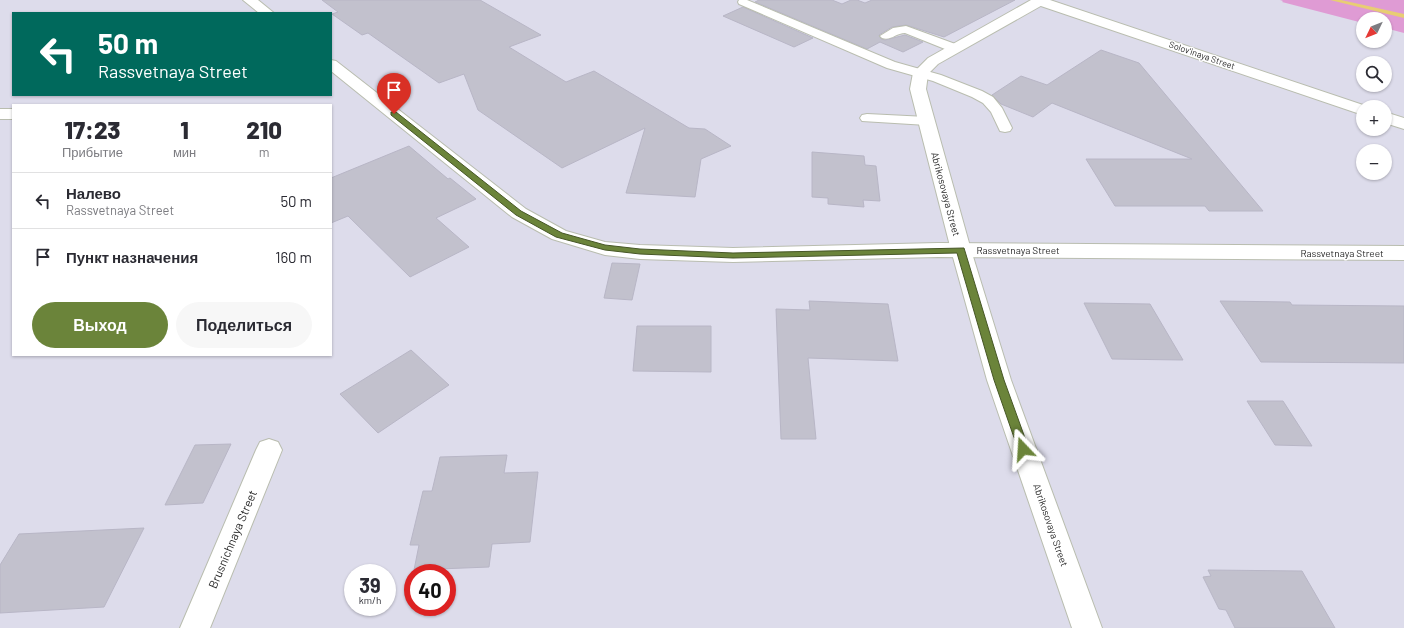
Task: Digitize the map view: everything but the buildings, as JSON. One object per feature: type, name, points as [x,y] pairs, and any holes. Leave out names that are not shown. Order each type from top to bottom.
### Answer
[{"type":"street","points":[[250,0],[266,12]]},
{"type":"street","points":[[921,73],[933,61],[954,48],[1041,0]]},
{"type":"street","name":"Solov'inaya Street","points":[[1041,0],[1356,108]]},
{"type":"street","name":"Rassvetnaya Street","points":[[332,65],[519,213],[559,235],[605,248],[674,254],[733,256],[961,250],[1404,254]]},
{"type":"street","name":"Abrikosovaya Street","points":[[921,73],[918,90],[961,250],[999,380],[1087,628]]},
{"type":"street","points":[[0,114],[12,114]]},
{"type":"street","points":[[1392,120],[1404,124]]},
{"type":"street","name":"Brusnichnaya Street","points":[[195,628],[269,450]]},
{"type":"lane","points":[[743,2],[891,65],[921,73],[977,94],[988,100],[997,110],[1006,128]]},
{"type":"lane","points":[[886,36],[897,30],[906,29],[954,48]]},
{"type":"lane","points":[[867,118],[927,121]]},
{"type":"shaded area","points":[[1280,0],[1404,0],[1404,33],[1392,30],[1392,12],[1356,12],[1356,21],[1282,2],[1283,1]]},
{"type":"waterway","points":[[1333,0],[1404,16]]},
{"type":"route","points":[[394,114],[519,213],[559,235],[605,248],[640,252],[733,256],[961,250],[999,380],[1023,449]]}]
